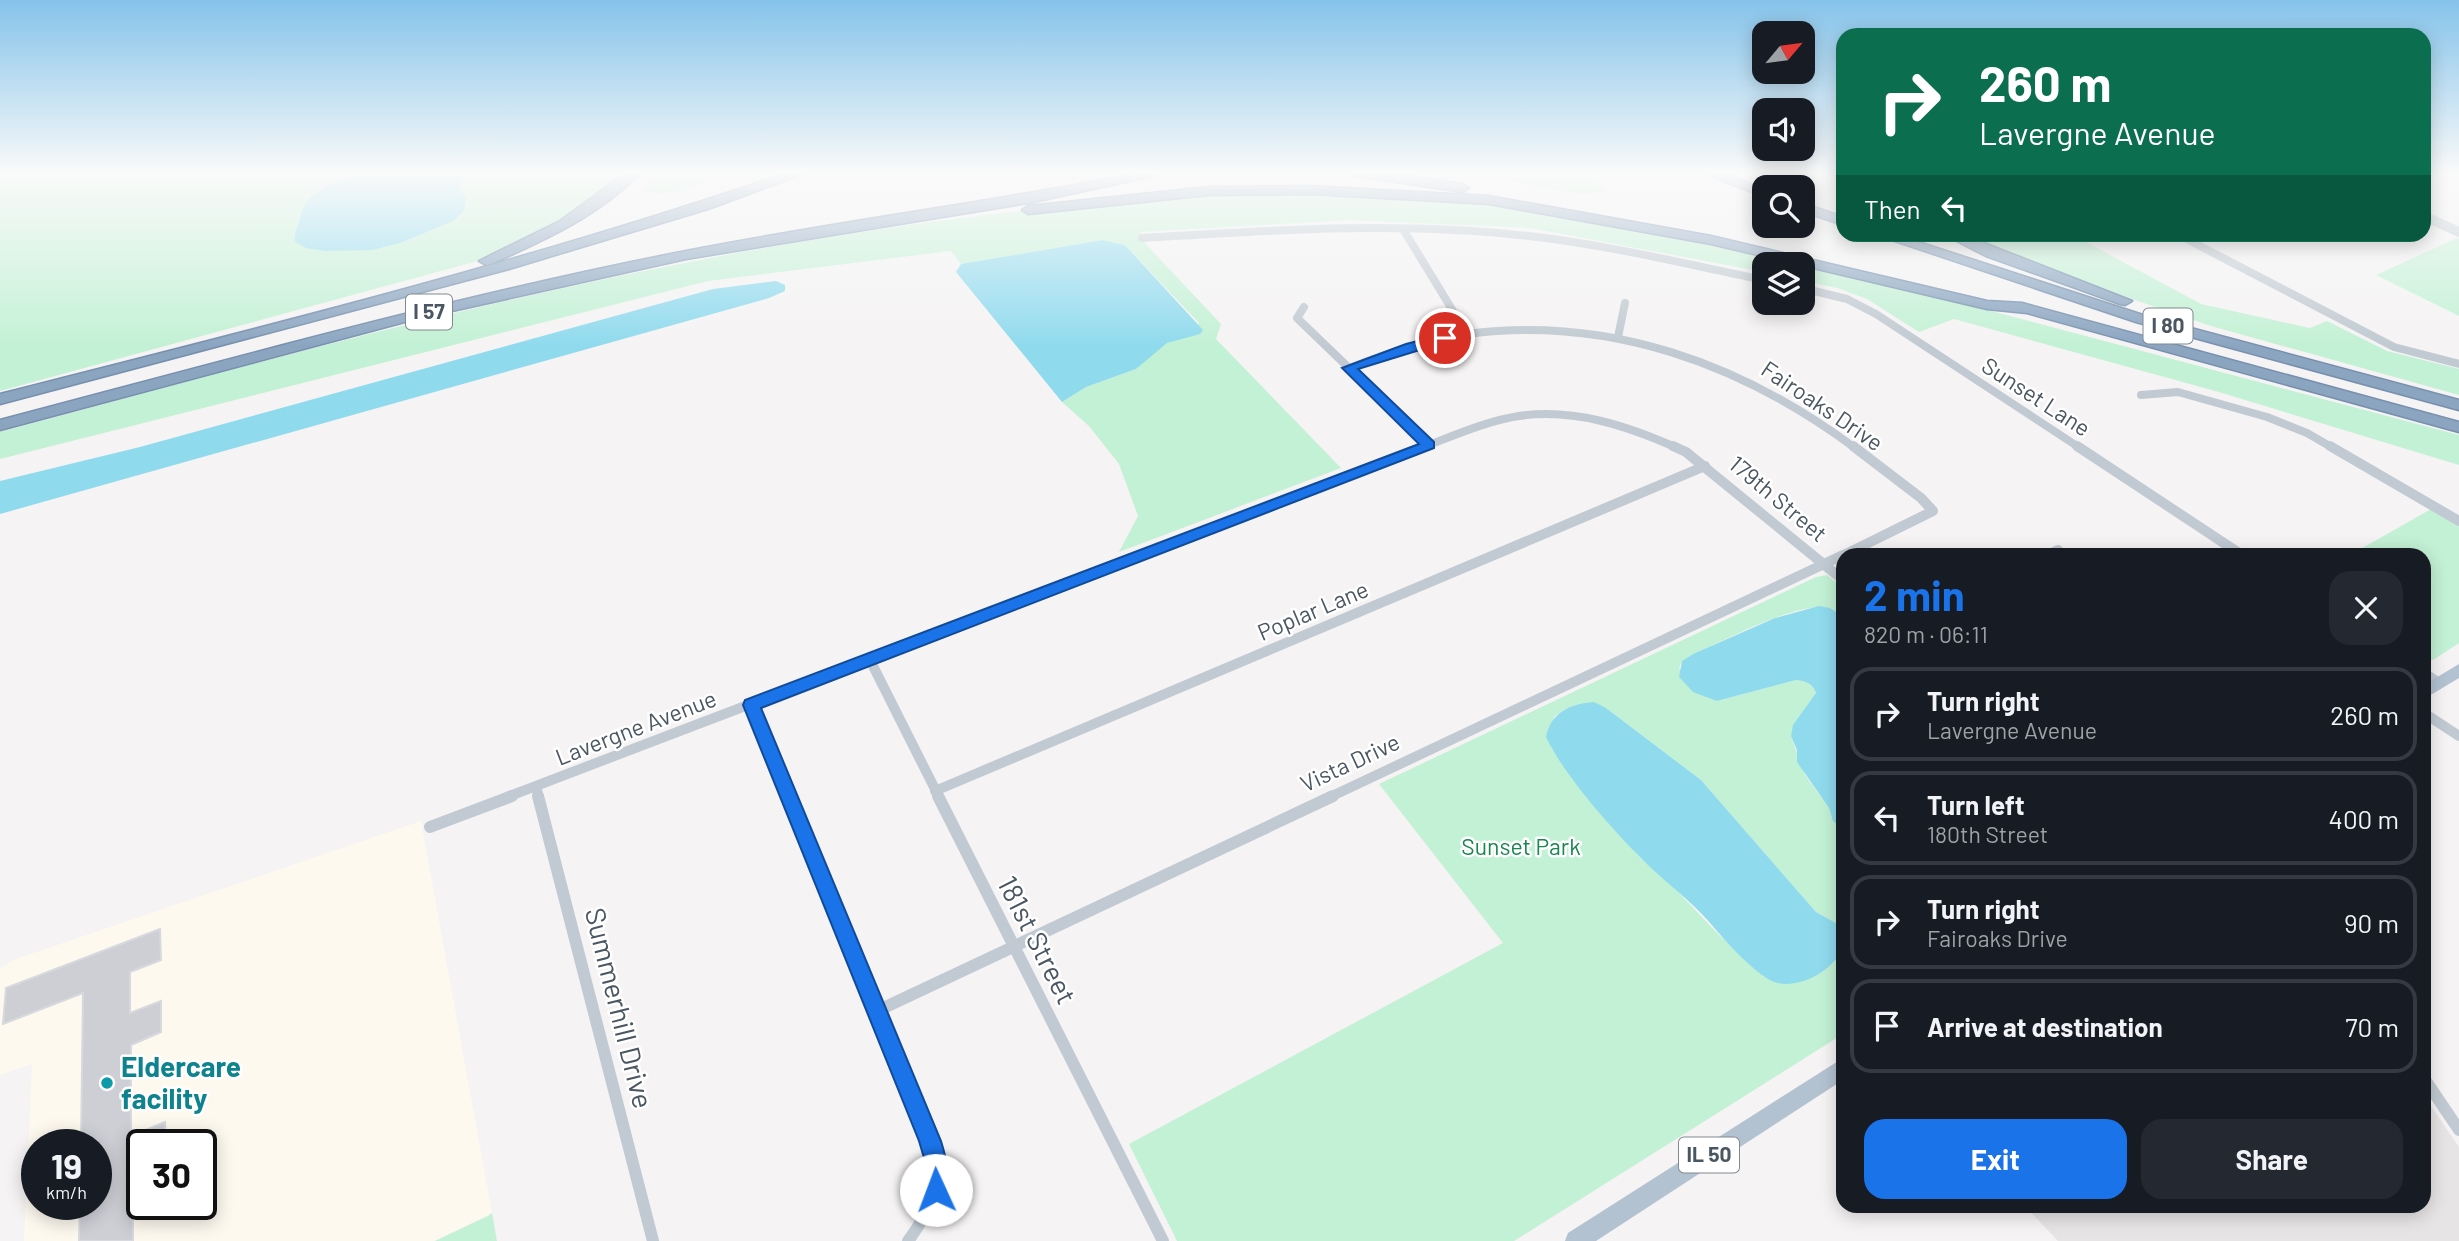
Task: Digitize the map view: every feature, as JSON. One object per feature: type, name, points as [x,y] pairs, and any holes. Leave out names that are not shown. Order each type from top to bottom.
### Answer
[{"type":"highway","points":[[181,352],[476,265],[556,230]]},
{"type":"highway","name":"I 57","points":[[0,400],[389,299],[632,230]]},
{"type":"highway","name":"I 57","points":[[0,425],[414,315],[686,256],[831,230]]},
{"type":"highway","points":[[1663,230],[1987,305],[2026,309]]},
{"type":"highway","name":"I 80","points":[[1697,230],[1866,267],[2459,427]]},
{"type":"highway","name":"I 80","points":[[1905,242],[2141,319],[2459,405]]},
{"type":"highway","points":[[1969,242],[2053,276],[2221,333],[2459,405]]},
{"type":"main road","points":[[2431,688],[2459,670]]},
{"type":"main road","name":"IL 50","points":[[1576,1241],[1836,1073]]},
{"type":"street","points":[[1142,238],[1278,230]]},
{"type":"street","points":[[1404,230],[1467,334]]},
{"type":"street","points":[[1416,230],[1559,240],[1752,278]]},
{"type":"street","points":[[2192,242],[2394,347],[2459,364]]},
{"type":"street","name":"Sunset Lane","points":[[1815,291],[1847,299],[1876,314],[2231,548]]},
{"type":"street","points":[[1618,337],[1625,303]]},
{"type":"street","points":[[1304,307],[1297,318],[1429,445]]},
{"type":"street","name":"Fairoaks Drive","points":[[1349,368],[1410,346],[1467,334],[1539,330],[1618,337],[1703,361],[1769,391],[1826,428],[1921,498],[1933,511]]},
{"type":"street","points":[[2141,395],[2155,391],[2178,392],[2267,417],[2307,433],[2459,521]]},
{"type":"street","name":"Lavergne Avenue","points":[[430,827],[1503,419],[1558,415],[1591,417],[1633,428],[1686,452]]},
{"type":"street","name":"179th Street","points":[[1686,452],[1836,574]]},
{"type":"street","name":"Poplar Lane","points":[[935,791],[1705,466]]},
{"type":"street","name":"Vista Drive","points":[[1857,548],[1933,511]]},
{"type":"street","name":"Vista Drive","points":[[877,1011],[1836,558]]},
{"type":"street","name":"181st Street","points":[[870,660],[1163,1241]]},
{"type":"street","points":[[2431,678],[2439,683]]},
{"type":"street","points":[[751,705],[930,1141],[938,1168],[931,1204],[908,1241]]},
{"type":"street","points":[[2431,718],[2459,736]]},
{"type":"street","name":"Summerhill Drive","points":[[536,786],[653,1241]]},
{"type":"street","points":[[2431,1088],[2459,1130]]},
{"type":"shaded area","points":[[421,821],[492,1213],[434,1241],[24,1241],[25,1220],[112,1220],[112,1129],[29,1129],[32,1064],[0,1075],[0,969],[13,960]]},
{"type":"shaded area","points":[[2431,1106],[2459,1147],[2459,1241],[2058,1241],[2032,1213],[2431,1213]]},
{"type":"green space","points":[[0,230],[544,230],[474,262],[0,391]]},
{"type":"green space","points":[[875,230],[1177,230],[1141,232],[1143,241],[1221,324],[1216,339],[1341,468],[1119,552],[1138,516],[1119,464],[1089,426],[1062,402],[1086,387],[1136,369],[1156,350],[1199,323],[1125,245],[1102,240],[961,264],[951,251],[708,281],[0,459],[0,432],[423,321],[691,262]]},
{"type":"green space","points":[[1540,230],[1638,230],[1752,254],[1752,270]]},
{"type":"green space","points":[[2457,238],[2459,316],[2376,275]]},
{"type":"green space","points":[[1978,242],[2086,242],[2201,304],[2310,328],[2327,321],[2387,351],[2459,369],[2459,395],[2211,326],[2091,285]]},
{"type":"green space","points":[[1815,268],[1976,307],[2459,435],[2459,465],[2219,392],[1954,319],[1919,332],[1867,299],[1815,283]]},
{"type":"green space","points":[[2433,508],[2459,524],[2459,643],[2431,660],[2431,548],[2362,548]]},
{"type":"green space","name":"Sunset Park","points":[[1827,575],[1836,582],[1836,612],[1829,608],[1815,607],[1780,616],[1693,654],[1682,661],[1679,668],[1717,701],[1796,680],[1808,683],[1815,690],[1816,693],[1791,736],[1805,775],[1829,808],[1836,823],[1836,923],[1816,912],[1701,780],[1606,708],[1586,704],[1572,706],[1554,717],[1551,747],[1585,793],[1642,859],[1666,879],[1718,934],[1770,980],[1813,976],[1822,972],[1836,957],[1836,1038],[1514,1241],[1177,1241],[1129,1144],[1503,943],[1379,784],[1816,577]]},
{"type":"green space","points":[[492,1213],[497,1241],[435,1241],[488,1216]]},
{"type":"water","points":[[296,230],[432,230],[400,243],[372,250],[325,251],[306,248],[295,242]]},
{"type":"water","points":[[1102,240],[1125,245],[1203,330],[1200,334],[1167,343],[1136,369],[1086,387],[1062,402],[956,272],[961,264]]},
{"type":"water","points":[[776,281],[785,285],[785,291],[769,298],[0,514],[0,481],[140,447],[713,289]]},
{"type":"water","points":[[1819,606],[1836,612],[1836,824],[1829,808],[1797,762],[1797,750],[1791,736],[1793,725],[1816,693],[1811,685],[1796,680],[1717,701],[1693,692],[1679,677],[1682,661],[1693,654],[1775,618]]},
{"type":"water","points":[[1594,702],[1606,708],[1701,780],[1816,912],[1836,923],[1836,958],[1831,964],[1812,978],[1800,982],[1778,983],[1768,979],[1753,968],[1703,915],[1649,866],[1576,784],[1546,737],[1557,715],[1577,705]]},
{"type":"building","name":"Eldercare facility","points":[[160,929],[161,960],[130,972],[130,1013],[161,1001],[161,1032],[131,1045],[131,1129],[126,1129],[126,1220],[133,1220],[133,1241],[79,1241],[80,1220],[112,1220],[112,1129],[81,1129],[83,993],[3,1024],[6,988]]},
{"type":"building","name":"Eldercare facility","points":[[165,1122],[165,1129],[148,1129]]},
{"type":"place","name":"Eldercare facility","points":[[107,1083]]},
{"type":"route","points":[[936,1190],[938,1168],[930,1141],[751,705],[1429,445],[1349,368],[1410,346],[1445,338]]}]
